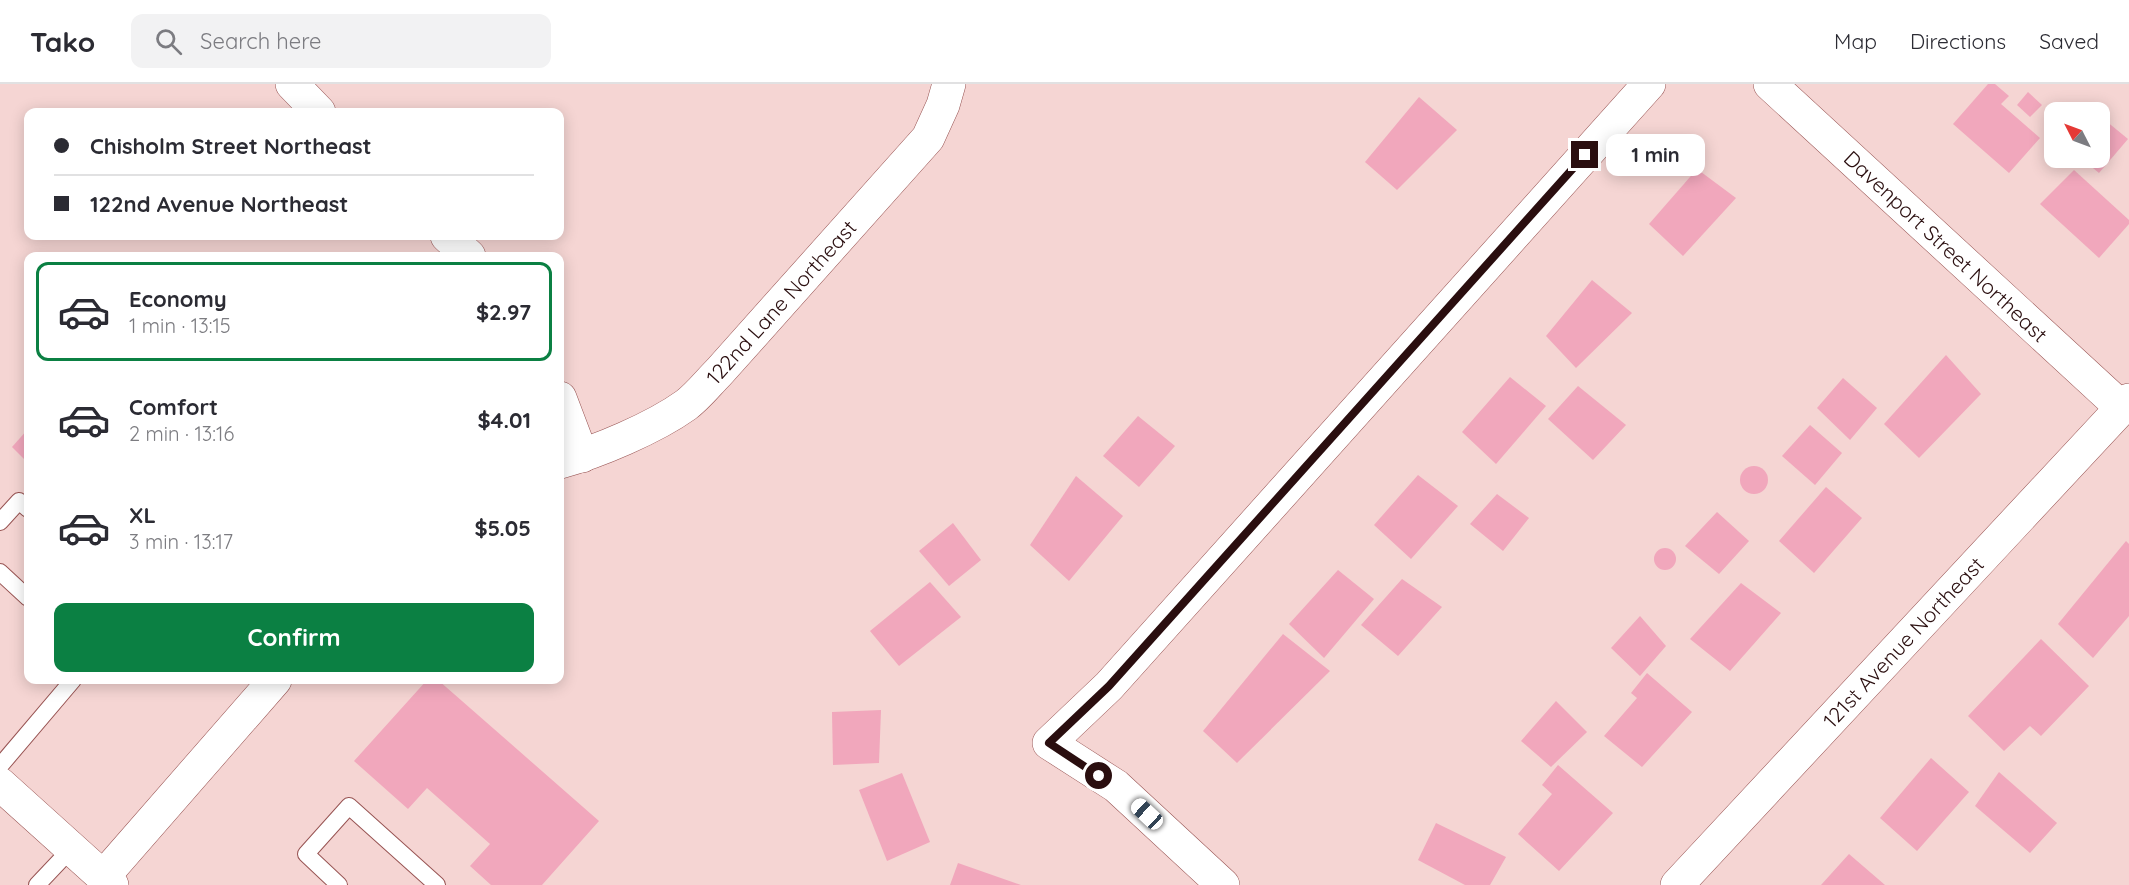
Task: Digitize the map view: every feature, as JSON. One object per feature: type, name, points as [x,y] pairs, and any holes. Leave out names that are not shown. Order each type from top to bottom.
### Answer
[{"type":"street","points":[[292,84],[315,108]]},
{"type":"street","name":"122nd Lane Northeast","points":[[571,459],[663,418],[687,404],[719,372],[928,138],[943,105],[949,84]]},
{"type":"street","points":[[1223,885],[1116,786],[1049,743],[1109,686],[1649,84]]},
{"type":"street","name":"Davenport Street Northeast","points":[[1770,84],[2125,404]]},
{"type":"street","points":[[451,240],[465,252]]},
{"type":"street","name":"121st Avenue Northeast","points":[[1677,885],[2125,404]]},
{"type":"street","points":[[564,420],[571,459]]},
{"type":"street","points":[[0,784],[108,881],[272,684]]},
{"type":"lane","points":[[0,522],[19,501],[24,505]]},
{"type":"lane","points":[[0,572],[24,594]]},
{"type":"lane","points":[[0,766],[70,684]]},
{"type":"lane","points":[[339,885],[306,854],[349,806],[437,885]]},
{"type":"lane","points":[[37,885],[72,848]]},
{"type":"building","points":[[1988,84],[1995,84],[2009,96],[2001,104],[2040,138],[2009,173],[1953,124]]},
{"type":"building","points":[[2028,92],[2042,105],[2030,117],[2017,105]]},
{"type":"building","points":[[1419,97],[1457,130],[1397,190],[1365,162]]},
{"type":"building","points":[[2110,124],[2128,139],[2110,160]]},
{"type":"building","points":[[2093,168],[2103,168],[2099,173]]},
{"type":"building","points":[[1697,169],[1736,198],[1683,256],[1649,224]]},
{"type":"building","points":[[2074,170],[2129,220],[2129,224],[2099,258],[2040,204]]},
{"type":"building","points":[[1592,280],[1632,313],[1576,368],[1546,336]]},
{"type":"building","points":[[1946,355],[1981,394],[1919,458],[1884,424]]},
{"type":"building","points":[[1510,377],[1546,406],[1496,464],[1462,432]]},
{"type":"building","points":[[1843,378],[1877,408],[1850,440],[1817,408]]},
{"type":"building","points":[[1578,386],[1626,425],[1593,460],[1548,419]]},
{"type":"building","points":[[1138,416],[1175,446],[1139,487],[1103,456]]},
{"type":"building","points":[[1810,425],[1842,453],[1815,485],[1782,456]]},
{"type":"building","points":[[24,434],[24,459],[12,447]]},
{"type":"building","points":[[1754,466],[1764,470],[1768,480],[1764,490],[1754,494],[1744,490],[1740,480],[1744,470]]},
{"type":"building","points":[[1418,475],[1458,506],[1411,559],[1374,525]]},
{"type":"building","points":[[1076,476],[1123,516],[1069,581],[1030,545]]},
{"type":"building","points":[[1826,487],[1862,518],[1814,573],[1779,541]]},
{"type":"building","points":[[1497,494],[1529,518],[1503,551],[1470,524]]},
{"type":"building","points":[[1717,512],[1749,541],[1719,574],[1685,546]]},
{"type":"building","points":[[953,523],[981,560],[949,586],[919,551]]},
{"type":"building","points":[[2126,541],[2129,544],[2129,616],[2093,658],[2058,624]]},
{"type":"building","points":[[1661,548],[1669,548],[1676,555],[1676,563],[1669,570],[1661,570],[1654,563],[1654,555]]},
{"type":"building","points":[[1338,570],[1374,599],[1324,658],[1289,624]]},
{"type":"building","points":[[1402,579],[1442,607],[1398,656],[1361,625]]},
{"type":"building","points":[[930,582],[961,617],[899,666],[870,631]]},
{"type":"building","points":[[1741,583],[1781,613],[1730,671],[1690,639]]},
{"type":"building","points":[[1640,616],[1666,646],[1640,676],[1611,648]]},
{"type":"building","points":[[1283,634],[1330,671],[1237,763],[1203,731]]},
{"type":"building","points":[[2041,639],[2089,686],[2041,736],[2030,726],[2004,751],[1968,716]]},
{"type":"building","points":[[1647,673],[1692,712],[1642,767],[1604,736],[1637,698],[1631,693]]},
{"type":"building","points":[[423,684],[443,684],[599,821],[542,885],[491,885],[470,866],[490,844],[427,788],[408,809],[354,761]]},
{"type":"building","points":[[1556,701],[1587,732],[1551,767],[1521,741]]},
{"type":"building","points":[[881,710],[879,763],[833,765],[832,712]]},
{"type":"building","points":[[1931,758],[1969,792],[1917,851],[1880,818]]},
{"type":"building","points":[[1558,765],[1613,813],[1559,871],[1518,834],[1552,794],[1542,785]]},
{"type":"building","points":[[1999,772],[2057,823],[2030,853],[1975,806]]},
{"type":"building","points":[[902,773],[930,842],[887,861],[859,790]]},
{"type":"building","points":[[1436,823],[1506,857],[1490,885],[1465,885],[1418,860]]},
{"type":"building","points":[[1849,854],[1885,885],[1821,885]]},
{"type":"building","points":[[958,863],[1021,885],[950,885]]},
{"type":"route","points":[[1099,776],[1049,743],[1109,686],[1585,155]]}]
